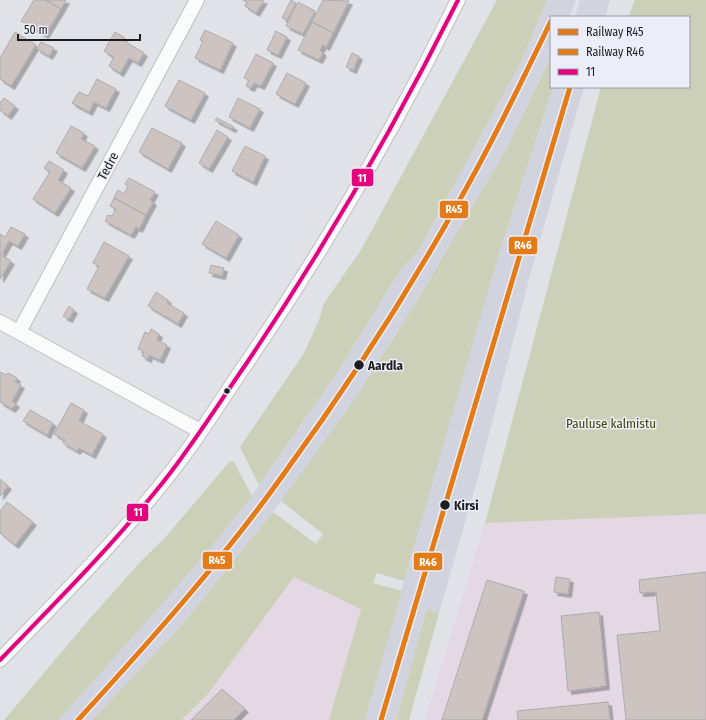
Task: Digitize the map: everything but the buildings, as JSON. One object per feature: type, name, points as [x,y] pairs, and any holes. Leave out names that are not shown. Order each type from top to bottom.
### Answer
[{"type":"street","name":"Tedre","points":[[19,332],[197,0]]},
{"type":"street","points":[[0,660],[100,557],[184,455],[308,270],[421,75],[458,0]]},
{"type":"street","points":[[0,322],[200,431]]},
{"type":"shaded area","points":[[547,0],[576,0],[569,16],[550,16],[550,58],[509,144],[414,306],[354,400],[296,483],[182,625],[92,720],[58,720],[230,524],[252,496],[335,376],[401,269],[417,253],[520,64]]},
{"type":"shaded area","points":[[580,0],[610,0],[605,16],[575,16]]},
{"type":"shaded area","points":[[553,88],[584,88],[533,264],[478,477],[439,613],[427,609],[396,720],[365,720],[460,382],[497,260]]},
{"type":"shaded area","points":[[706,514],[706,720],[425,720],[485,523]]},
{"type":"shaded area","points":[[294,577],[361,609],[329,720],[182,720],[208,694]]},
{"type":"green space","points":[[497,0],[547,0],[520,64],[417,253],[401,269],[335,376],[259,485],[240,447],[304,353],[319,320],[324,303],[361,250]]},
{"type":"green space","name":"Pauluse kalmistu","points":[[635,0],[706,0],[706,514],[485,523],[601,88],[690,88],[690,16],[628,16]]},
{"type":"green space","points":[[550,58],[550,88],[553,88],[497,260],[404,581],[377,573],[373,583],[402,591],[365,720],[329,720],[361,609],[294,577],[208,694],[182,720],[92,720],[182,625],[273,512],[316,544],[323,534],[281,501],[354,400],[414,306],[509,144]]},
{"type":"green space","points":[[230,461],[234,462],[252,496],[157,610],[58,720],[4,720],[92,616],[143,559],[163,540]]},
{"type":"green space","points":[[427,609],[439,613],[409,720],[396,720]]},
{"type":"rail line","name":"R45","points":[[78,720],[158,631],[210,570],[283,475],[329,411],[414,278],[467,187],[504,117],[550,23]]},
{"type":"rail line","name":"R46","points":[[381,720],[570,88]]},
{"type":"transit line","name":"11","points":[[0,660],[125,527],[164,481],[196,438],[275,320],[331,231],[384,140],[458,0]]},
{"type":"place","name":"Aardla","points":[[359,365]]},
{"type":"place","name":"Kirsi","points":[[445,505]]}]
